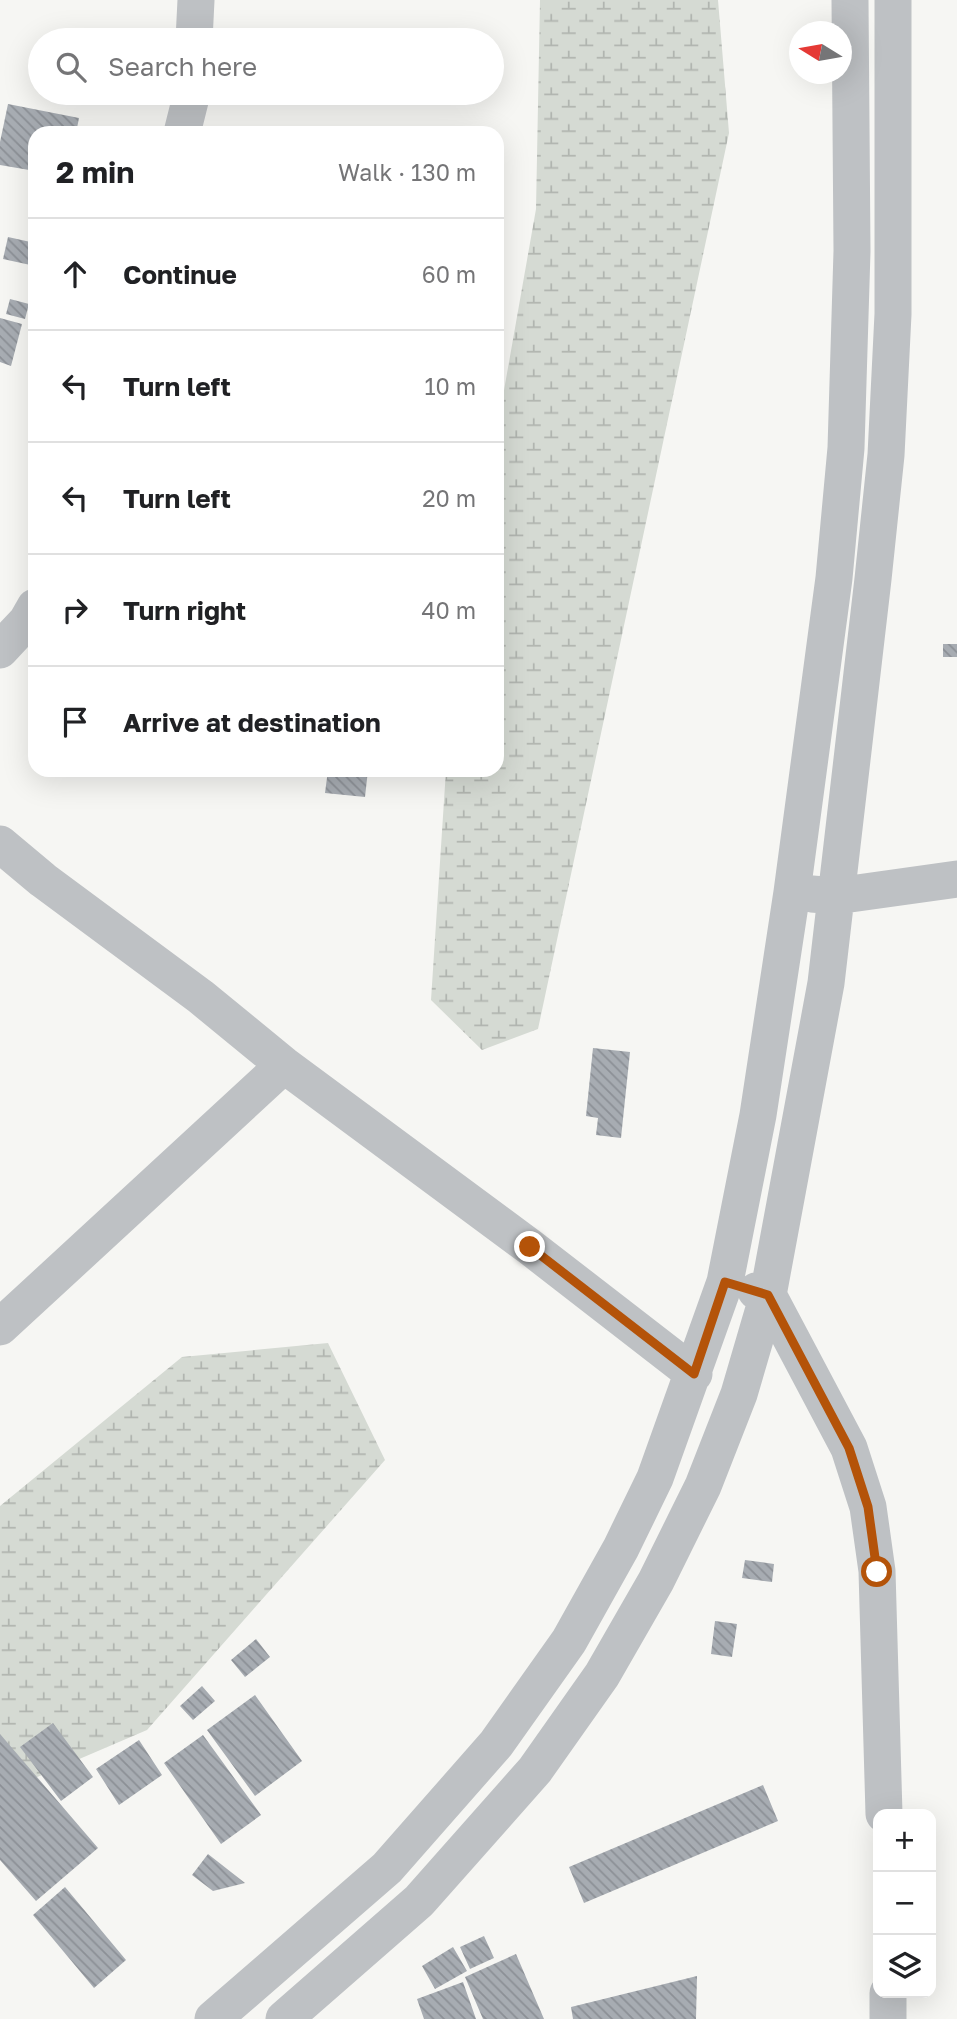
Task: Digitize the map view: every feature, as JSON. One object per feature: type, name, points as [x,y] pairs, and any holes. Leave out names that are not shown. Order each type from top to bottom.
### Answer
[{"type":"street","points":[[195,28],[196,0]]},
{"type":"street","points":[[212,2019],[387,1868],[496,1744],[569,1641],[621,1548],[655,1479],[725,1282],[758,1115],[792,892],[834,578],[846,448],[852,251],[850,0]]},
{"type":"street","points":[[284,2019],[321,2005],[419,1902],[535,1770],[602,1675],[656,1581],[703,1486],[739,1394],[768,1295],[826,983],[886,455],[892,314],[893,0]]},
{"type":"street","points":[[184,126],[189,105]]},
{"type":"street","points":[[0,650],[28,619]]},
{"type":"street","points":[[0,844],[43,880],[201,997],[284,1065],[530,1247],[694,1374]]},
{"type":"street","points":[[792,892],[836,896],[957,879]]},
{"type":"street","points":[[0,1327],[284,1065]]},
{"type":"street","points":[[725,1282],[768,1295],[849,1448],[868,1507],[877,1572],[884,1809]]},
{"type":"street","points":[[888,1998],[888,2019]]},
{"type":"green space","points":[[540,0],[718,0],[729,133],[538,1029],[482,1050],[431,1000],[446,777],[504,777],[504,390],[536,209]]},
{"type":"green space","points":[[328,1343],[385,1460],[147,1730],[0,1793],[0,1506],[182,1357]]},
{"type":"building","points":[[8,104],[79,118],[77,126],[28,126],[28,170],[0,165],[0,142]]},
{"type":"building","points":[[8,237],[28,241],[28,264],[3,259]]},
{"type":"building","points":[[10,299],[28,304],[25,319],[6,314]]},
{"type":"building","points":[[0,318],[22,324],[11,366],[0,362]]},
{"type":"building","points":[[943,644],[957,644],[957,657],[943,657]]},
{"type":"building","points":[[327,777],[367,777],[365,797],[325,793]]},
{"type":"building","points":[[593,1048],[630,1052],[621,1138],[596,1135],[598,1118],[586,1116]]},
{"type":"building","points":[[745,1560],[774,1564],[772,1582],[742,1578]]},
{"type":"building","points":[[715,1621],[737,1624],[732,1657],[711,1654]]},
{"type":"building","points":[[256,1639],[270,1657],[245,1677],[231,1660]]},
{"type":"building","points":[[202,1686],[215,1701],[193,1720],[180,1706]]},
{"type":"building","points":[[255,1695],[302,1761],[255,1796],[207,1730]]},
{"type":"building","points":[[53,1723],[93,1777],[61,1801],[20,1747]]},
{"type":"building","points":[[0,1734],[98,1848],[36,1901],[0,1860]]},
{"type":"building","points":[[203,1735],[261,1815],[221,1844],[164,1763]]},
{"type":"building","points":[[139,1740],[162,1775],[119,1805],[96,1769]]},
{"type":"building","points":[[763,1785],[778,1821],[584,1903],[569,1867]]},
{"type":"building","points":[[208,1854],[245,1883],[213,1891],[192,1875]]},
{"type":"building","points":[[65,1887],[126,1960],[94,1988],[33,1915]]},
{"type":"building","points":[[484,1936],[494,1958],[470,1969],[460,1947]]},
{"type":"building","points":[[453,1947],[467,1971],[435,1989],[422,1966]]},
{"type":"building","points":[[516,1954],[544,2019],[483,2019],[465,1977]]},
{"type":"building","points":[[697,1976],[696,2019],[573,2019],[571,2007]]},
{"type":"building","points":[[463,1982],[476,2019],[424,2019],[417,1999]]},
{"type":"route","points":[[530,1247],[694,1374],[725,1282],[768,1295],[849,1448],[868,1507],[877,1572]]}]
